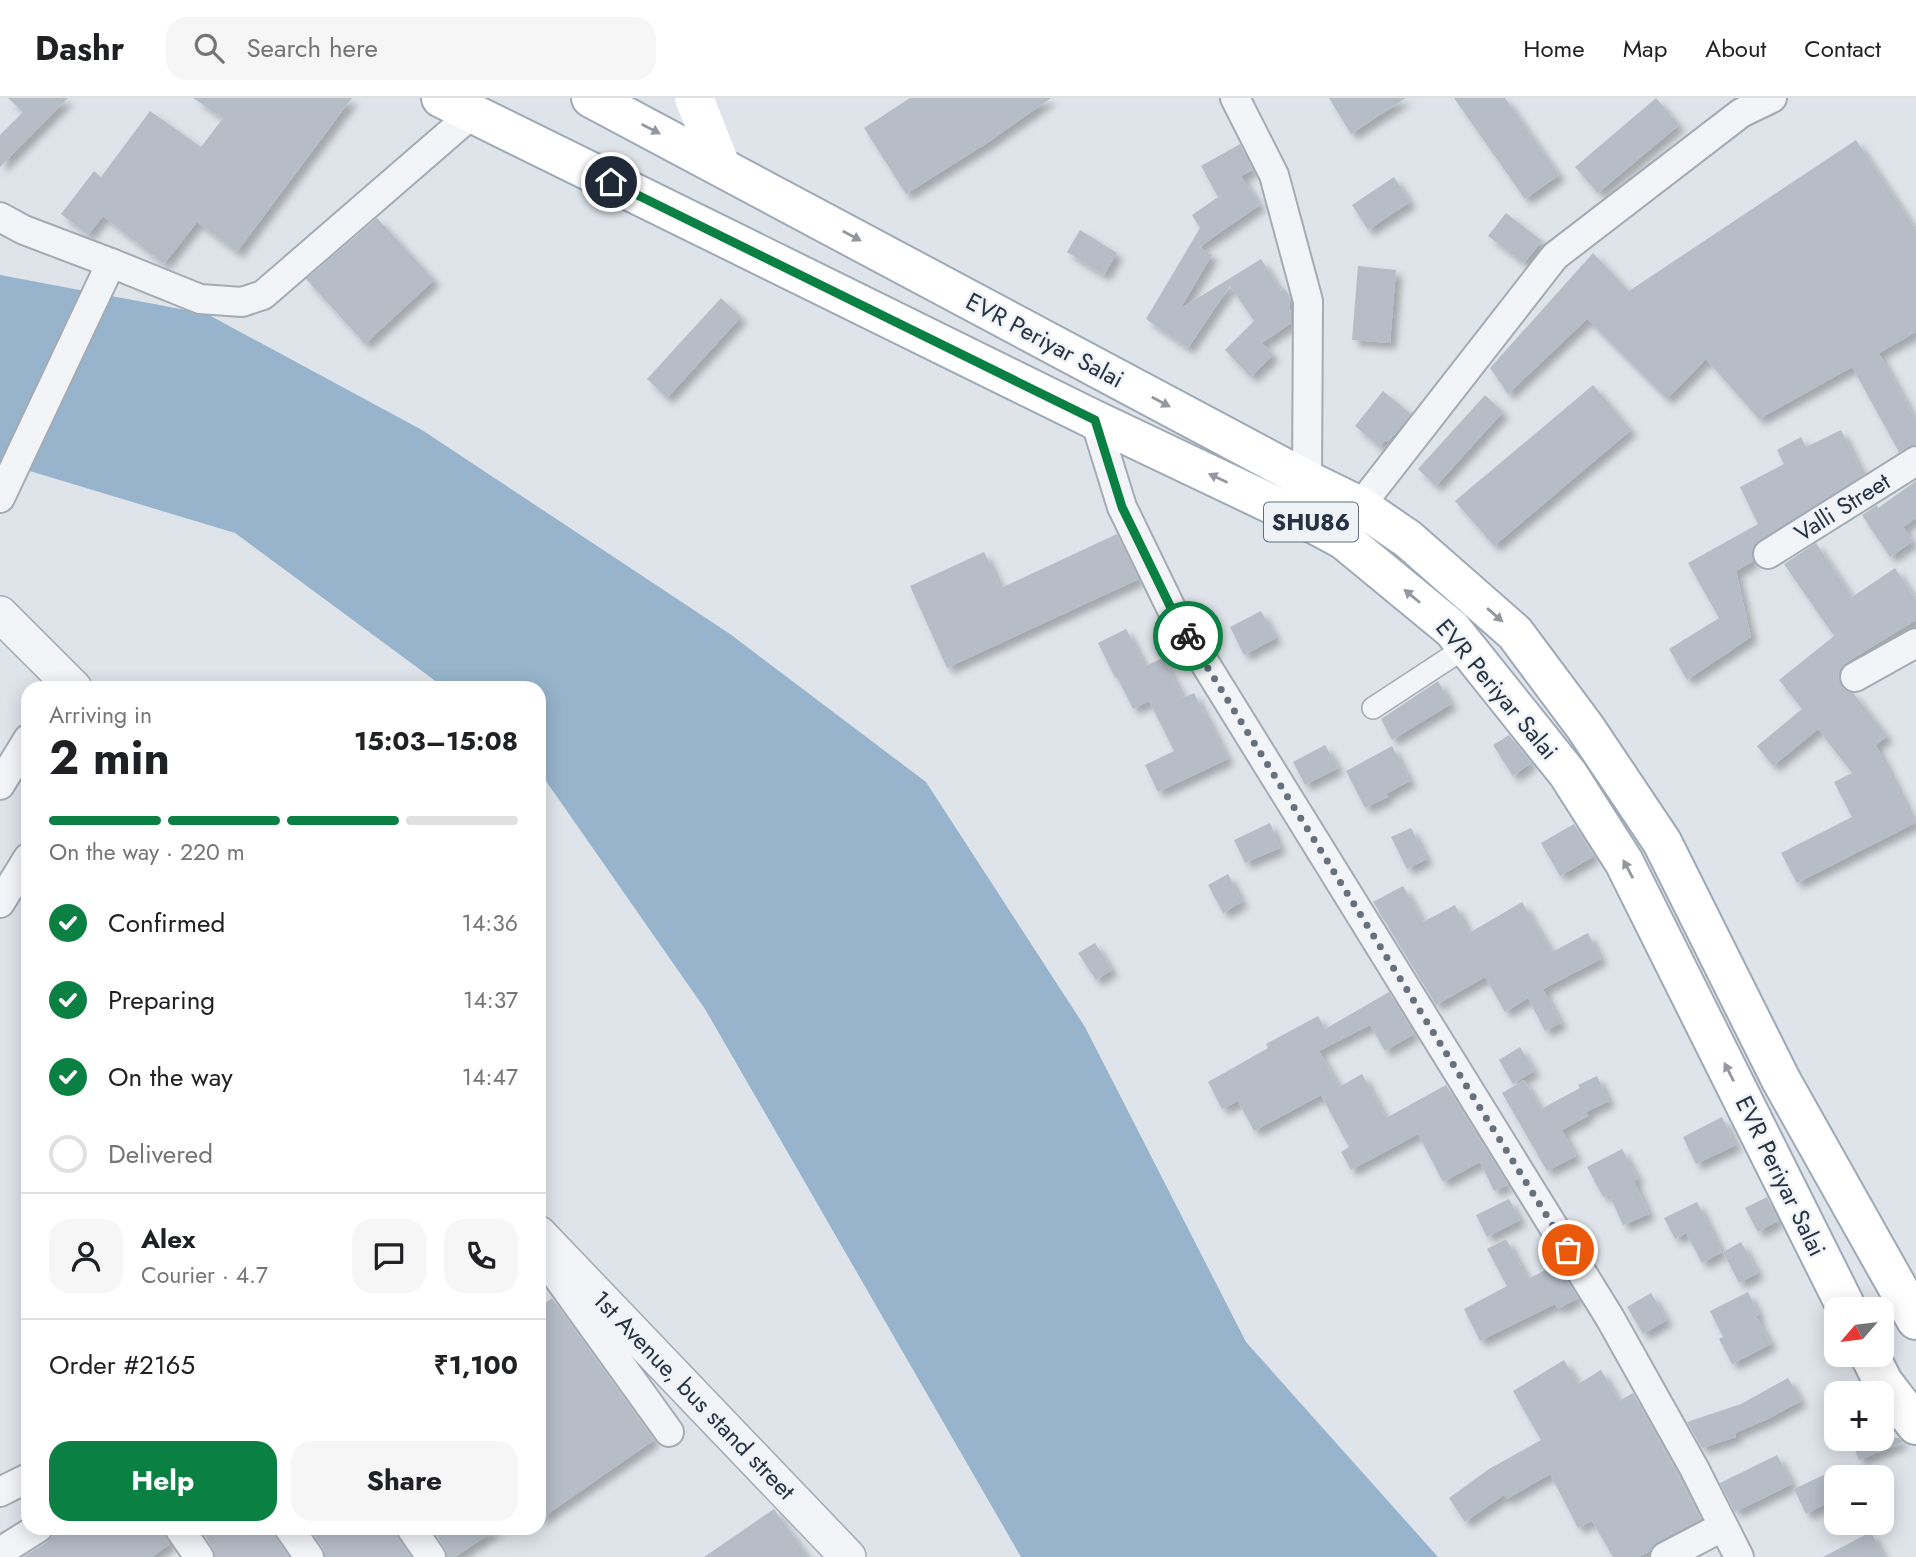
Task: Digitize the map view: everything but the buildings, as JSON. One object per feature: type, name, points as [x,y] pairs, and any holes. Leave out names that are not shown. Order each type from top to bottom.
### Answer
[{"type":"main road","name":"EVR Periyar Salai","points":[[591,98],[1360,506],[1408,539],[1515,633],[1585,727],[1662,842],[1781,1080],[1911,1299]]},
{"type":"main road","points":[[694,98],[721,166]]},
{"type":"main road","name":"EVR Periyar Salai","points":[[457,106],[1095,420],[1318,526],[1344,540],[1452,629],[1568,774],[1624,862],[1841,1297]]},
{"type":"main road","points":[[1675,963],[1712,942]]},
{"type":"main road","points":[[1875,1367],[1882,1382],[1916,1425]]},
{"type":"street","points":[[1235,98],[1274,175],[1308,301],[1307,480]]},
{"type":"street","points":[[1344,540],[1360,506],[1555,256],[1741,113],[1772,98]]},
{"type":"street","points":[[0,217],[24,230],[200,299],[243,302],[262,295],[457,106]]},
{"type":"street","points":[[0,498],[111,263]]},
{"type":"street","points":[[1095,420],[1122,507],[1172,610],[1610,1318],[1739,1557]]},
{"type":"street","name":"Valli Street","points":[[1768,554],[1916,461]]},
{"type":"street","points":[[0,614],[63,681]]},
{"type":"street","points":[[1855,677],[1916,643]]},
{"type":"street","points":[[1373,708],[1466,647]]},
{"type":"street","points":[[0,785],[21,750]]},
{"type":"street","points":[[0,903],[21,869]]},
{"type":"street","points":[[552,1267],[669,1432]]},
{"type":"street","name":"1st Avenue, bus stand street","points":[[552,1267],[848,1557]]},
{"type":"street","points":[[0,1492],[21,1482]]},
{"type":"street","points":[[774,1496],[826,1557]]},
{"type":"street","points":[[1665,1557],[1722,1527]]},
{"type":"street","points":[[0,1552],[27,1535]]},
{"type":"street","points":[[184,1535],[199,1557]]},
{"type":"street","points":[[294,1535],[309,1557]]},
{"type":"street","points":[[416,1535],[431,1557]]},
{"type":"water","points":[[0,275],[207,314],[422,430],[730,634],[926,782],[1085,1027],[1246,1342],[1438,1557],[1021,1557],[705,1009],[546,781],[546,681],[436,681],[235,533],[0,462]]},
{"type":"way so far","points":[[1188,636],[1568,1250]]},
{"type":"route","points":[[611,182],[1095,420],[1122,507],[1172,610],[1188,636]]}]
